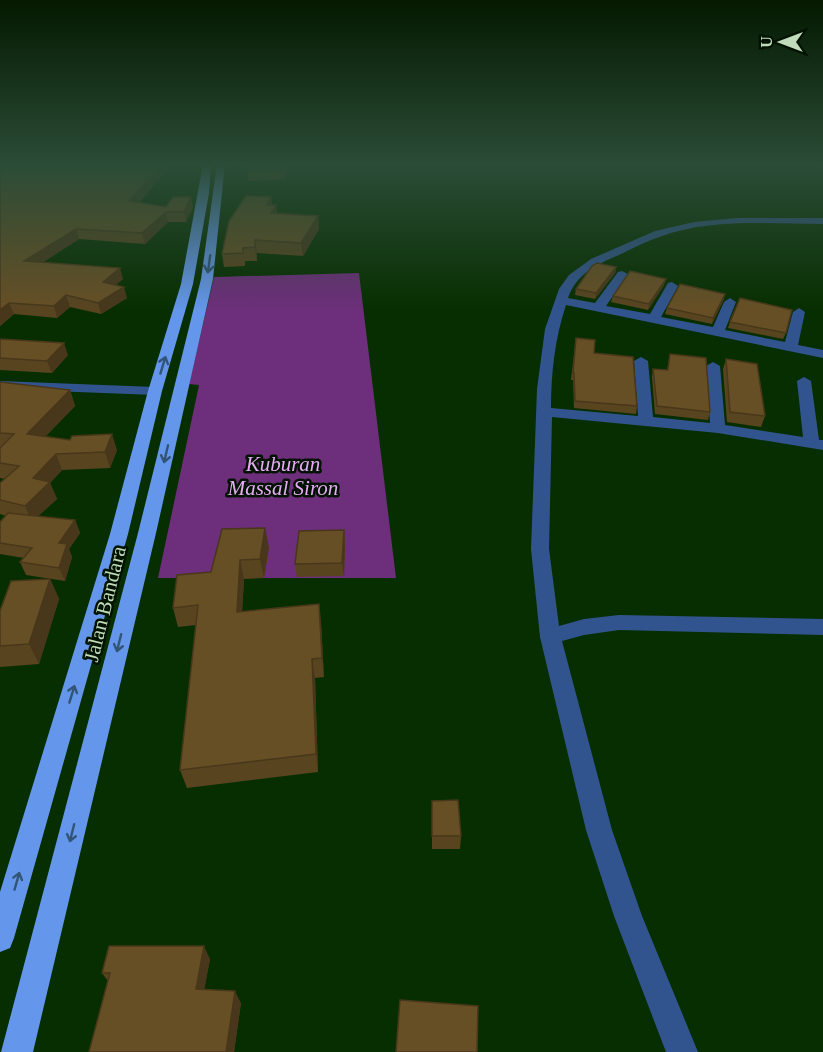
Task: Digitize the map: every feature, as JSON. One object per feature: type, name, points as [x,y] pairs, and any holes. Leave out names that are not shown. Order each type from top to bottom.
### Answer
[{"type":"highway","name":"Jalan Bandara","points":[[0,938],[119,534],[155,392],[187,284],[199,213]]},
{"type":"highway","name":"Jalan Bandara","points":[[17,1052],[147,534],[207,279],[215,213]]},
{"type":"street","points":[[682,1052],[628,916],[598,830],[550,637],[540,549],[544,461],[543,412],[551,329],[565,289],[573,277],[590,264],[659,233],[694,225],[823,221]]},
{"type":"street","points":[[599,307],[622,274]]},
{"type":"street","points":[[654,318],[672,286]]},
{"type":"street","points":[[561,300],[823,354]]},
{"type":"street","points":[[718,332],[730,302]]},
{"type":"street","points":[[791,347],[799,312]]},
{"type":"street","points":[[641,361],[646,420]]},
{"type":"street","points":[[713,366],[718,428]]},
{"type":"street","points":[[543,412],[718,428],[817,444],[804,381]]},
{"type":"street","points":[[0,385],[155,392]]},
{"type":"street","points":[[550,637],[569,629],[596,623],[823,627]]},
{"type":"green space","name":"Kuburan Massal Siron","points":[[359,273],[396,578],[158,578],[199,385],[189,384],[214,277]]},
{"type":"building","points":[[0,213],[165,213],[142,233],[76,229],[24,261],[120,268],[103,282],[124,287],[98,303],[66,295],[54,306],[9,303],[0,310]]},
{"type":"building","points":[[234,213],[318,216],[301,243],[255,240],[255,247],[243,248],[243,253],[222,254],[229,221]]},
{"type":"building","points":[[597,263],[616,267],[596,293],[576,289],[592,266]]},
{"type":"building","points":[[630,271],[666,279],[649,304],[613,296]]},
{"type":"building","points":[[680,284],[725,294],[713,318],[667,308]]},
{"type":"building","points":[[740,298],[792,310],[786,333],[730,322]]},
{"type":"building","points":[[576,338],[595,340],[594,353],[633,357],[637,406],[575,401],[573,373]]},
{"type":"building","points":[[0,339],[64,343],[47,361],[0,358]]},
{"type":"building","points":[[670,354],[706,358],[710,412],[657,406],[653,369],[668,370]]},
{"type":"building","points":[[726,359],[757,364],[765,416],[730,412]]},
{"type":"building","points":[[0,382],[70,390],[27,434],[70,440],[72,436],[112,434],[105,452],[56,454],[33,478],[50,482],[25,506],[0,500],[0,483],[19,466],[0,463],[0,448],[14,434],[0,433]]},
{"type":"building","points":[[8,513],[75,520],[59,543],[67,544],[59,568],[20,562],[32,548],[0,543],[0,522]]},
{"type":"building","points":[[265,528],[260,559],[240,560],[237,612],[319,604],[322,658],[312,659],[316,754],[180,770],[198,605],[173,608],[177,575],[211,572],[222,529]]},
{"type":"building","points":[[344,530],[342,563],[295,564],[299,531]]},
{"type":"building","points":[[50,579],[29,644],[0,646],[0,611],[11,581]]},
{"type":"building","points":[[458,800],[461,836],[432,836],[432,801]]},
{"type":"building","points":[[109,946],[204,946],[196,989],[235,991],[226,1052],[89,1052],[110,973],[102,973]]},
{"type":"building","points":[[400,1000],[478,1006],[477,1052],[396,1052]]}]
